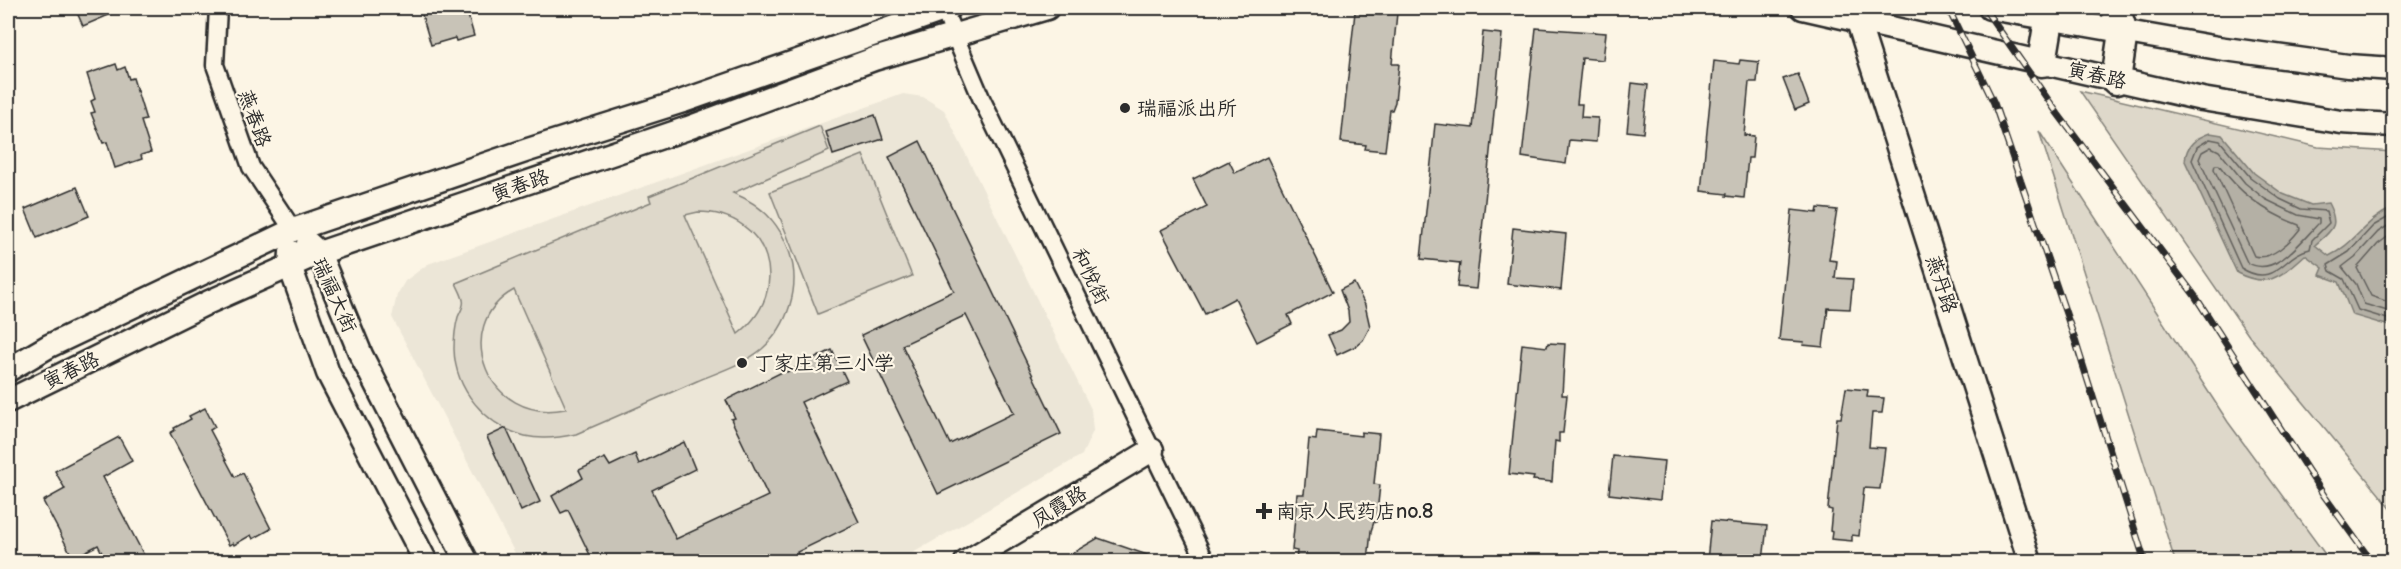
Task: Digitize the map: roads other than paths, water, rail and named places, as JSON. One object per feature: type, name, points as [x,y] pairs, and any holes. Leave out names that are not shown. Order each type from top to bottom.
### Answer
[{"type":"highway","points":[[2042,62],[2050,13]]},
{"type":"highway","points":[[2116,80],[2119,20]]},
{"type":"main road","name":"寅春路","points":[[8,370],[60,340],[293,230],[528,150],[683,101],[945,8]]},
{"type":"main road","name":"寅春路","points":[[8,401],[199,307],[319,254],[688,128],[874,59],[1047,8]]},
{"type":"main road","name":"寅春路","points":[[1803,8],[1856,14],[2042,62],[2202,99],[2341,122],[2394,125]]},
{"type":"main road","points":[[1990,8],[2119,20],[2348,66],[2394,69]]},
{"type":"main road","name":"燕丹路","points":[[1856,14],[2030,561]]},
{"type":"main road","name":"瑞福大街","points":[[293,230],[319,254],[362,355],[467,561]]},
{"type":"main road","name":"瑞福大街","points":[[293,230],[290,266],[328,373],[426,561]]},
{"type":"main road","name":"凤霞路","points":[[966,561],[1152,450]]},
{"type":"street","name":"燕春路","points":[[218,8],[214,65],[251,167],[293,230]]},
{"type":"street","name":"和悦街","points":[[945,8],[982,100],[1206,561]]},
{"type":"water","points":[[2210,133],[2222,135],[2254,173],[2283,194],[2311,205],[2328,203],[2334,217],[2333,227],[2315,245],[2329,256],[2346,245],[2375,218],[2393,208],[2393,327],[2352,315],[2339,282],[2320,275],[2323,268],[2305,255],[2274,278],[2258,280],[2237,273],[2185,161],[2187,151],[2193,143]]},
{"type":"railway","points":[[1948,8],[1994,103],[2076,343],[2145,562]]},
{"type":"railway","points":[[1984,8],[2058,114],[2195,296],[2325,497],[2372,562]]},
{"type":"place","name":"瑞福派出所","points":[[1125,108]]},
{"type":"place","name":"丁家庄第三小学","points":[[742,363]]},
{"type":"place","name":"南京人民药店no.8","points":[[1264,511]]}]
